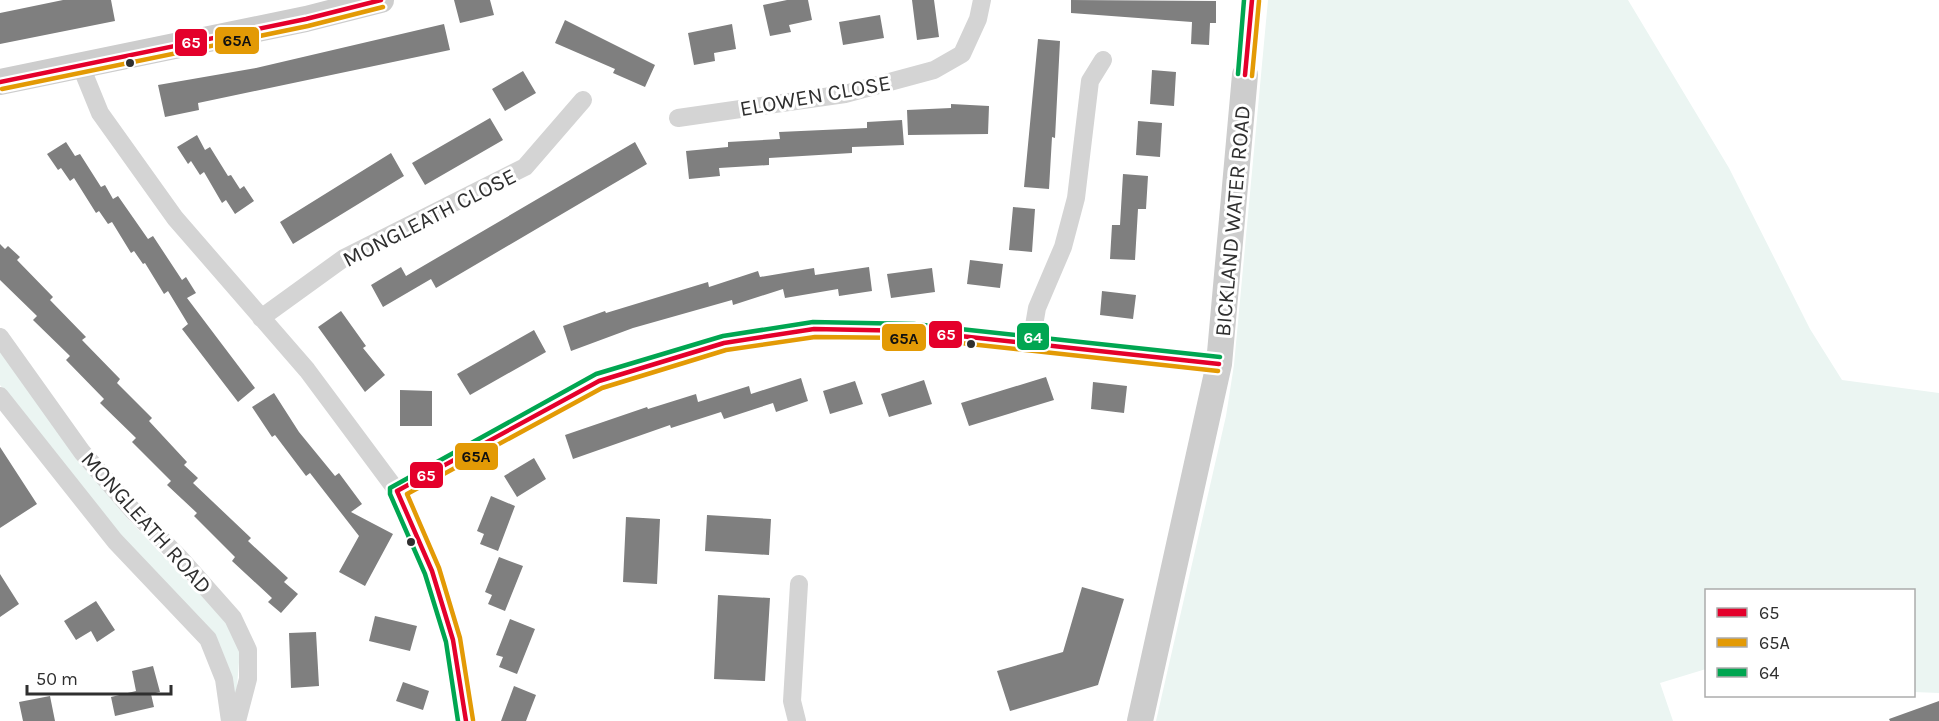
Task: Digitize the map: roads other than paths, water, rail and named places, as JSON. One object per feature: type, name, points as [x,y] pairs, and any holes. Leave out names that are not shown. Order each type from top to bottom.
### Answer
[{"type":"street","points":[[0,82],[295,21],[381,0]]},
{"type":"street","name":"ELOWEN CLOSE","points":[[678,118],[845,94],[934,70],[962,54],[978,19],[982,0]]},
{"type":"street","name":"BICKLAND WATER ROAD","points":[[1140,721],[1219,364],[1252,0]]},
{"type":"street","points":[[1031,343],[1037,308],[1063,247],[1076,198],[1090,81],[1103,60]]},
{"type":"street","points":[[80,64],[100,113],[175,218],[307,370],[397,491],[432,571],[453,640],[466,721]]},
{"type":"street","name":"MONGLEATH CLOSE","points":[[261,318],[344,258],[525,167],[583,100]]},
{"type":"street","points":[[397,491],[599,381],[724,343],[814,329],[914,331],[1219,364]]},
{"type":"street","name":"MONGLEATH ROAD","points":[[0,337],[82,452],[135,513],[179,557],[233,618],[248,650],[248,679],[237,721]]},
{"type":"street","name":"MONGLEATH ROAD","points":[[0,396],[115,541],[208,639],[224,679],[230,721]]},
{"type":"street","points":[[797,721],[792,701],[799,584]]}]
